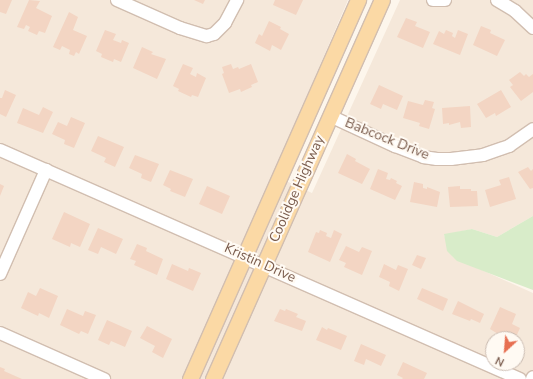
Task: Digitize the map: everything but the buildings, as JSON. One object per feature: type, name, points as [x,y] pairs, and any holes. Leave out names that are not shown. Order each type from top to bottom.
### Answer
[{"type":"main road","name":"Coolidge Highway","points":[[190,379],[358,0]]},
{"type":"main road","name":"Coolidge Highway","points":[[213,379],[382,0]]},
{"type":"main road","points":[[313,103],[317,112],[330,116]]},
{"type":"street","points":[[118,0],[180,28],[207,36],[220,29],[228,20],[237,0]]},
{"type":"street","points":[[433,0],[445,0]]},
{"type":"street","points":[[497,0],[515,11],[533,28]]},
{"type":"street","name":"Babcock Drive","points":[[330,116],[417,155],[437,159],[470,158],[490,153],[508,146],[533,128]]},
{"type":"street","name":"Kristin Drive","points":[[0,150],[520,379]]},
{"type":"street","points":[[0,274],[46,170]]},
{"type":"street","points":[[0,333],[104,379]]},
{"type":"shaded area","points":[[0,0],[348,0],[273,175],[312,193],[400,0],[533,0],[533,216],[497,237],[472,229],[444,235],[453,257],[533,293],[533,379],[0,379]]},
{"type":"green space","points":[[533,216],[533,290],[457,261],[447,251],[444,234],[472,229],[497,237]]}]
